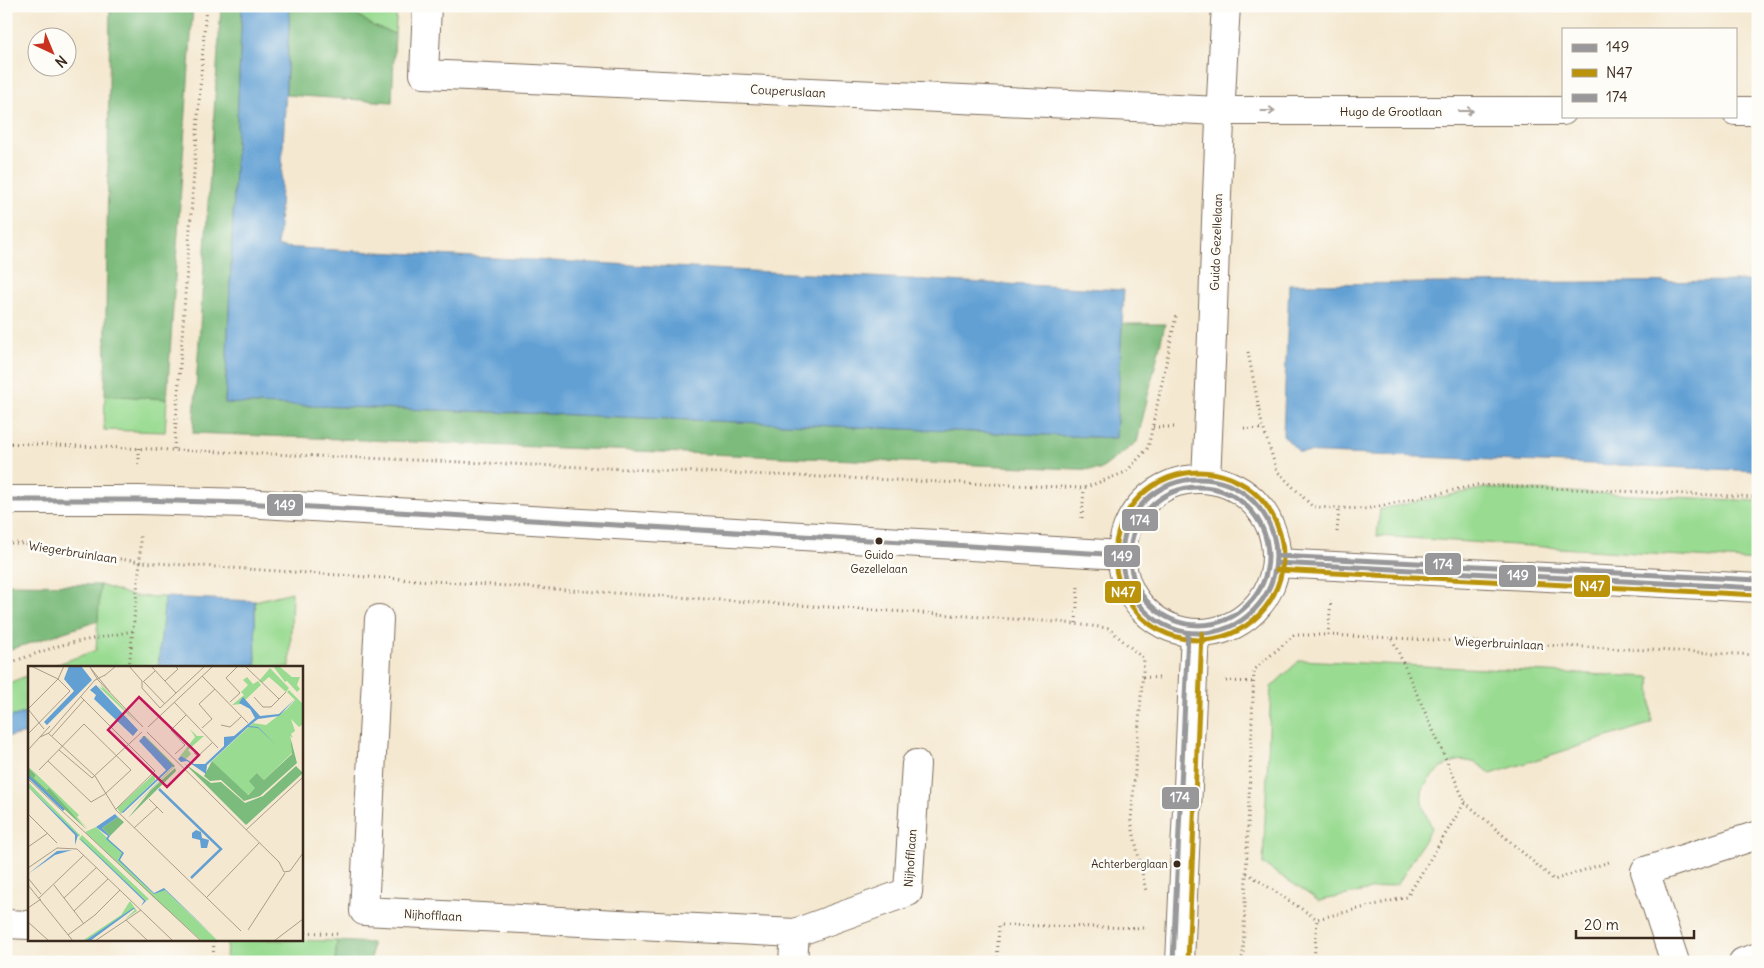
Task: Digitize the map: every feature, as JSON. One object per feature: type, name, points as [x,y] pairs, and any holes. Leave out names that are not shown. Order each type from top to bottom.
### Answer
[{"type":"street","name":"Couperuslaan","points":[[427,6],[424,74],[1220,110]]},
{"type":"street","name":"Guido Gezellelaan","points":[[1206,478],[1220,110],[1226,6]]},
{"type":"street","name":"Hugo de Grootlaan","points":[[1220,110],[1562,110]]},
{"type":"street","points":[[1736,110],[1758,110]]},
{"type":"street","points":[[1206,478],[1236,486],[1260,506],[1274,533],[1277,563],[1268,592],[1250,615],[1224,629],[1195,633],[1172,628],[1151,616],[1135,599],[1125,578],[1122,555],[1128,524],[1148,498],[1175,482],[1206,478]]},
{"type":"street","points":[[6,500],[139,500],[245,503],[1122,555]]},
{"type":"street","points":[[1277,563],[1758,588]]},
{"type":"street","name":"Nijhofflaan","points":[[379,619],[364,911],[795,933],[908,892],[916,764]]},
{"type":"street","points":[[1180,962],[1195,633]]},
{"type":"street","points":[[1676,962],[1645,871],[1758,834]]},
{"type":"street","points":[[6,924],[28,924]]},
{"type":"street","points":[[794,962],[795,933]]},
{"type":"street","points":[[1743,962],[1758,957]]},
{"type":"path","points":[[174,449],[206,6]]},
{"type":"path","points":[[6,443],[1084,488],[1126,472],[1148,448],[1176,316]]},
{"type":"path","points":[[1248,351],[1262,424],[1277,471],[1313,507],[1366,509],[1477,485],[1758,497]]},
{"type":"path","name":"Wiegerbruinlaan","points":[[6,543],[140,562],[1058,622],[1108,628],[1144,659],[1132,821],[1147,896]]},
{"type":"path","points":[[129,666],[140,562]]},
{"type":"path","points":[[6,664],[61,645],[133,631]]},
{"type":"path","name":"Wiegerbruinlaan","points":[[1246,873],[1254,670],[1294,635],[1758,655]]},
{"type":"path","points":[[1392,638],[1466,802],[1554,880],[1621,859],[1645,871]]},
{"type":"path","points":[[1246,873],[1317,919],[1407,898],[1466,802]]},
{"type":"path","points":[[1240,962],[1243,955],[1246,873]]},
{"type":"path","points":[[1314,962],[1317,919]]},
{"type":"path","points":[[997,962],[999,925],[1148,928]]},
{"type":"path","points":[[213,962],[214,940]]},
{"type":"green space","points":[[110,6],[193,6],[167,399],[105,395]]},
{"type":"green space","points":[[221,6],[242,6],[225,403],[550,414],[1116,438],[1122,324],[1165,324],[1137,442],[1100,470],[193,433]]},
{"type":"green space","points":[[290,6],[349,6],[351,10],[373,26],[395,34],[392,102],[286,95]]},
{"type":"green space","points":[[349,6],[397,6],[395,34],[373,26],[351,10]]},
{"type":"green space","points":[[105,395],[167,399],[165,432],[104,430]]},
{"type":"green space","points":[[1486,488],[1758,501],[1758,561],[1377,536],[1380,509]]},
{"type":"green space","points":[[6,584],[100,585],[98,621],[6,651]]},
{"type":"green space","points":[[100,585],[133,596],[165,597],[158,666],[53,666],[96,650]]},
{"type":"green space","points":[[292,592],[290,666],[256,666],[255,601]]},
{"type":"green space","points":[[1300,660],[1650,677],[1652,723],[1491,774],[1474,762],[1460,761],[1446,765],[1424,787],[1422,802],[1432,827],[1398,884],[1319,901],[1263,864],[1271,687]]},
{"type":"green space","points":[[28,675],[28,712],[6,718],[6,684]]},
{"type":"green space","points":[[227,940],[337,941],[335,962],[226,962]]},
{"type":"green space","points":[[337,941],[372,943],[371,962],[335,962]]},
{"type":"water","points":[[242,6],[290,6],[278,247],[1124,290],[1116,438],[550,414],[225,403]]},
{"type":"water","points":[[1758,281],[1758,471],[1299,452],[1283,435],[1289,284]]},
{"type":"water","points":[[165,597],[255,601],[256,666],[158,666]]},
{"type":"water","points":[[28,712],[28,733],[6,737],[6,718]]},
{"type":"transit line","name":"N47","points":[[1207,472],[1231,478],[1259,496],[1277,524],[1282,540],[1283,556],[1282,572],[1277,588],[1259,616],[1246,626],[1223,637],[1191,640],[1167,634],[1139,616],[1129,603],[1118,580],[1115,548],[1121,524],[1139,496],[1152,486],[1175,475],[1207,472]]},
{"type":"transit line","name":"149","points":[[1199,479],[1228,485],[1242,492],[1253,502],[1263,513],[1270,527],[1276,556],[1270,585],[1263,599],[1253,610],[1242,620],[1228,627],[1199,633],[1170,627],[1156,620],[1145,610],[1135,599],[1128,585],[1122,556],[1128,527],[1135,513],[1145,502],[1156,492],[1170,485],[1199,479]]},
{"type":"transit line","name":"174","points":[[1199,487],[1225,492],[1237,498],[1248,507],[1257,518],[1263,530],[1268,556],[1263,582],[1257,594],[1248,605],[1237,614],[1225,620],[1199,625],[1173,620],[1161,614],[1150,605],[1141,594],[1135,582],[1130,556],[1135,530],[1141,518],[1150,507],[1161,498],[1173,492],[1199,487]]},
{"type":"transit line","name":"149","points":[[6,500],[139,500],[245,503],[1122,555]]},
{"type":"transit line","name":"174","points":[[1277,556],[1758,580]]},
{"type":"transit line","name":"149","points":[[1277,563],[1758,588]]},
{"type":"transit line","name":"N47","points":[[1277,570],[1758,595]]},
{"type":"transit line","name":"174","points":[[1173,962],[1188,633]]},
{"type":"transit line","name":"N47","points":[[1188,962],[1202,633]]},
{"type":"place","name":"Guido Gezellelaan","points":[[879,541]]},
{"type":"place","name":"Achterberglaan","points":[[1177,864]]}]
